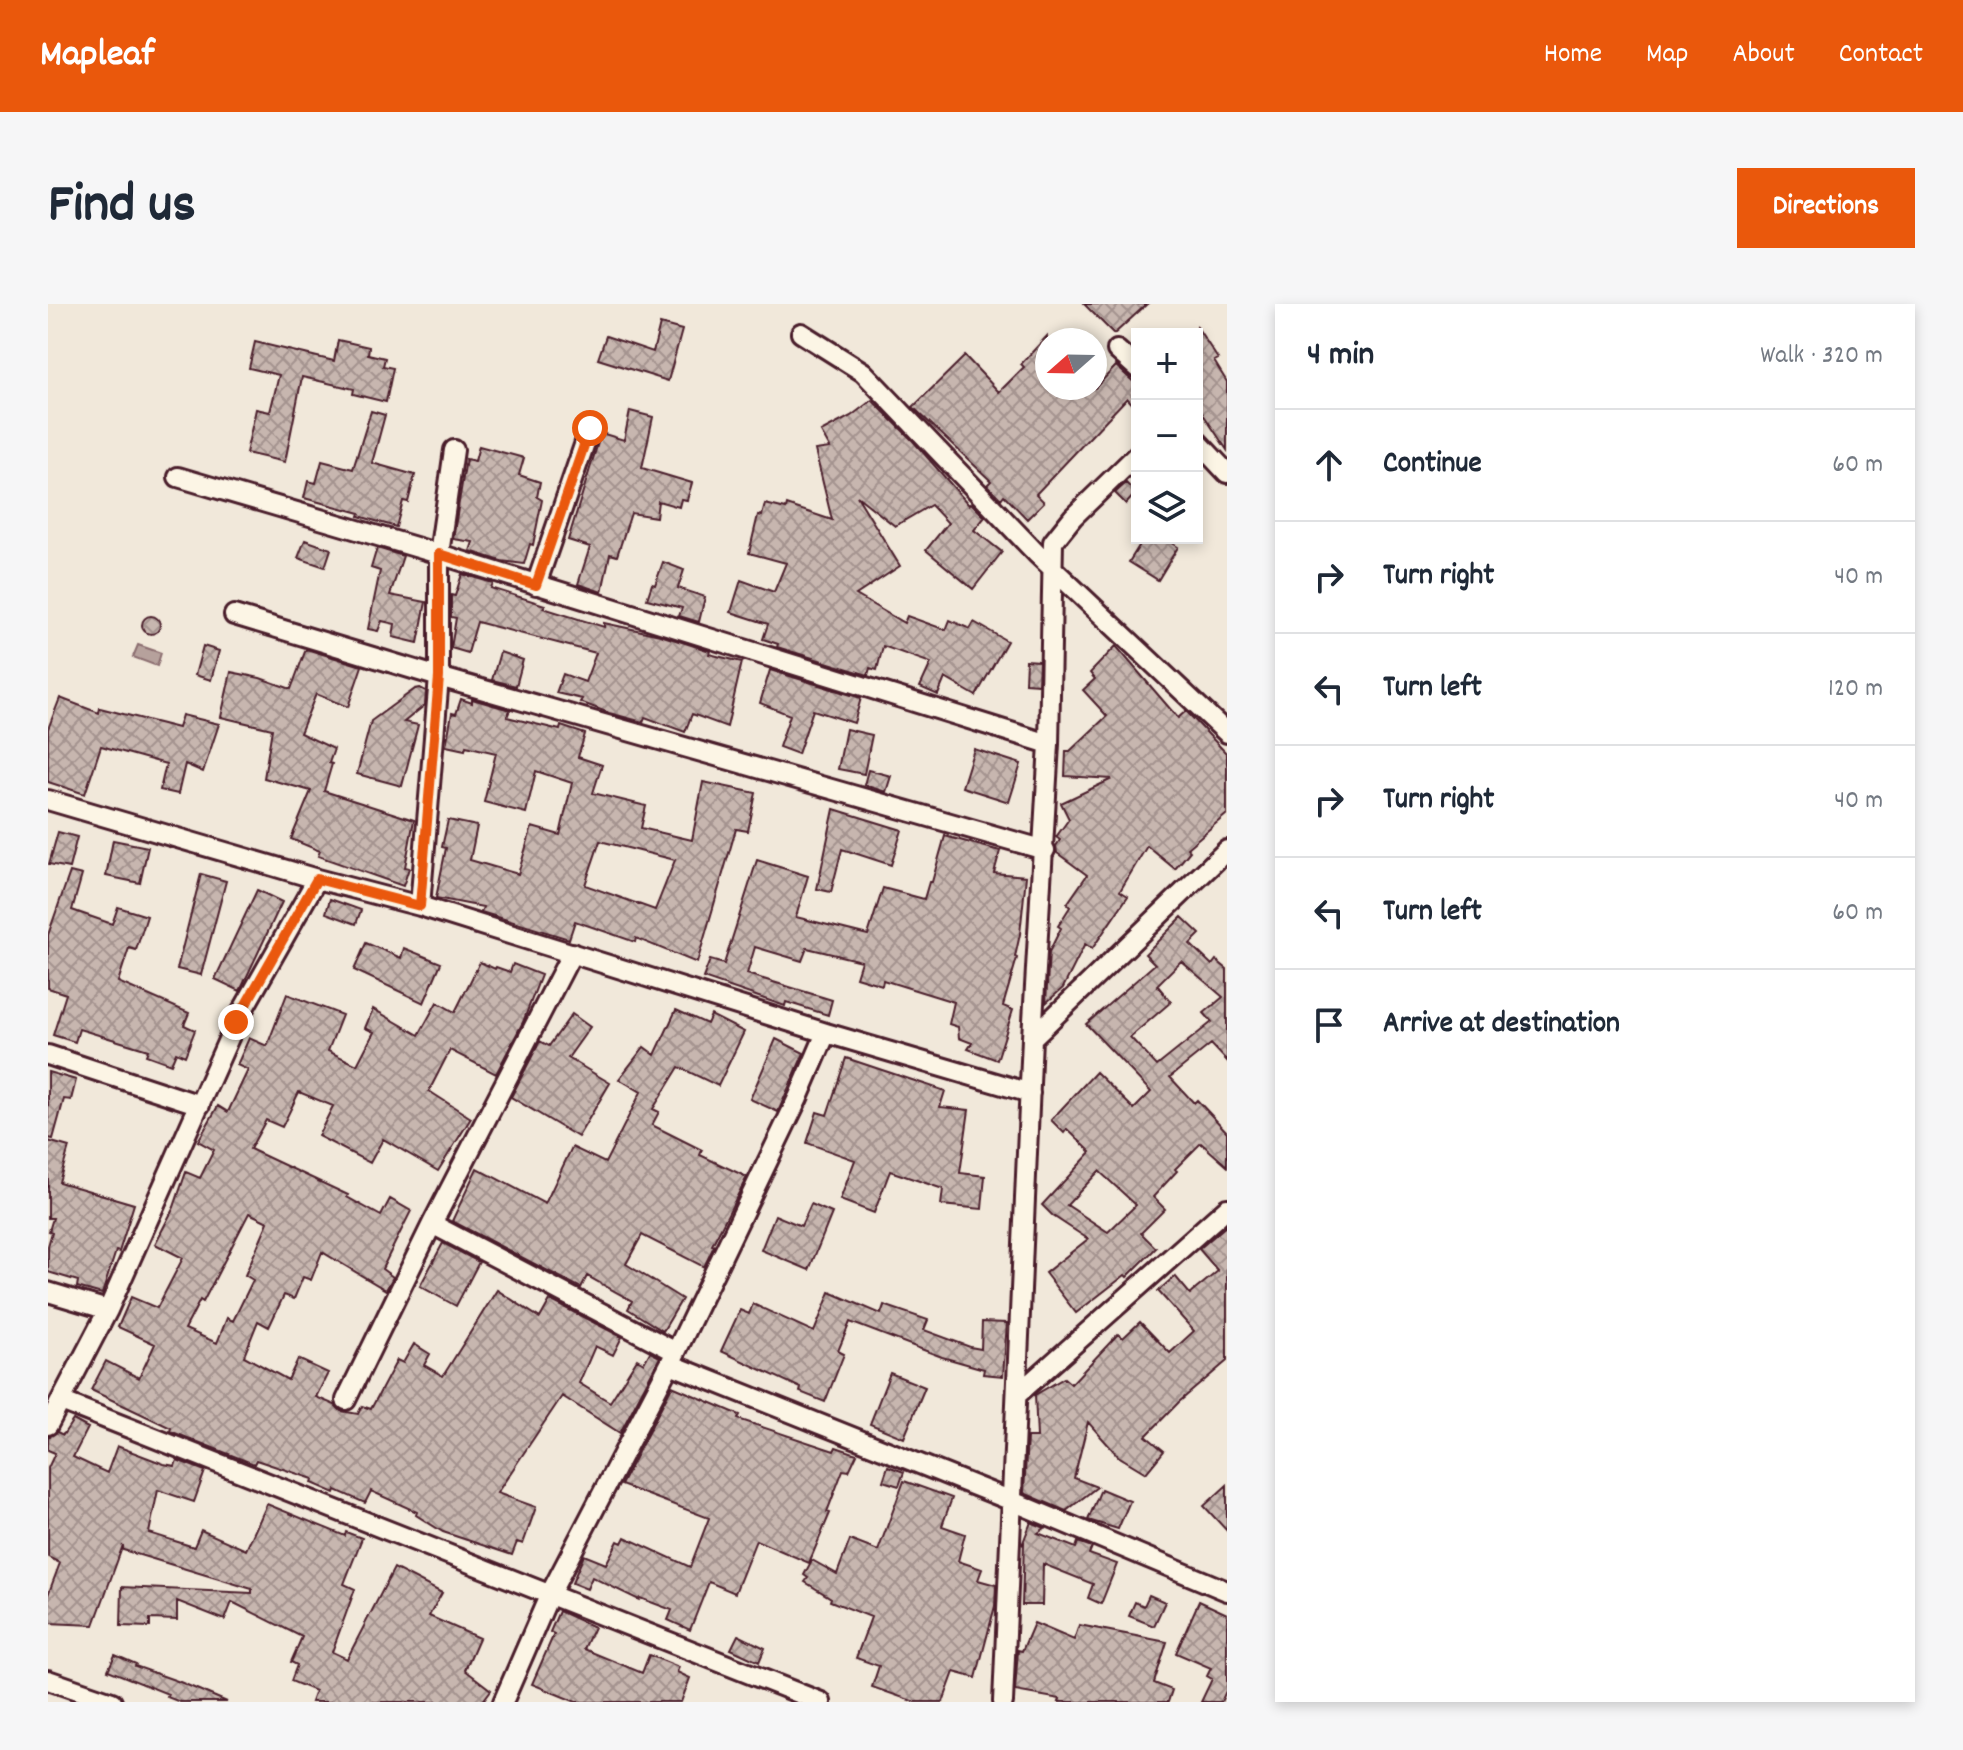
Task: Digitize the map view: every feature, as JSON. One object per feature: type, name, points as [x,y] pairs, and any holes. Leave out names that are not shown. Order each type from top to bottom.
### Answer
[{"type":"street","points":[[801,333],[863,372],[1052,568],[1227,733]]},
{"type":"street","points":[[1117,350],[1131,363]]},
{"type":"street","points":[[536,585],[590,428]]},
{"type":"street","points":[[1203,447],[1227,473]]},
{"type":"street","points":[[420,906],[439,677],[439,554],[454,450]]},
{"type":"street","points":[[1003,1702],[1032,1038],[1045,850],[1053,542],[1073,517],[1131,461]]},
{"type":"street","points":[[178,477],[439,554],[1049,744]]},
{"type":"street","points":[[234,615],[439,677],[1045,850]]},
{"type":"street","points":[[1212,718],[1227,705]]},
{"type":"street","points":[[48,800],[420,906],[826,1033],[1030,1093]]},
{"type":"street","points":[[1032,1038],[1227,850]]},
{"type":"street","points":[[48,1425],[108,1310],[236,1022],[317,879]]},
{"type":"street","points":[[346,1400],[432,1224],[572,953]]},
{"type":"street","points":[[503,1702],[549,1596],[673,1358],[826,1033]]},
{"type":"street","points":[[48,1055],[200,1105]]},
{"type":"street","points":[[1018,1394],[1227,1208]]},
{"type":"street","points":[[432,1224],[673,1358],[1227,1591]]},
{"type":"street","points":[[48,1292],[108,1310]]},
{"type":"street","points":[[61,1401],[821,1702]]},
{"type":"street","points":[[48,1680],[112,1702]]},
{"type":"water","points":[[138,645],[161,653],[157,666],[133,657]]},
{"type":"building","points":[[1084,304],[1147,304],[1114,334]]},
{"type":"building","points":[[660,324],[682,330],[668,381],[598,359],[606,336],[653,352]]},
{"type":"building","points":[[1203,336],[1218,359],[1214,361],[1227,382],[1227,450],[1203,414]]},
{"type":"building","points":[[338,340],[369,347],[368,354],[385,358],[383,366],[393,368],[386,402],[353,394],[354,389],[302,377],[285,462],[246,453],[256,409],[270,412],[279,375],[249,368],[255,342],[334,361]]},
{"type":"building","points":[[1035,349],[1035,400],[1107,400],[1107,375],[1116,366],[1131,380],[1131,402],[1127,398],[1036,494],[1044,502],[1027,519],[1004,495],[1001,499],[987,485],[991,481],[913,407],[965,356],[999,392],[1024,367],[1021,364]]},
{"type":"building","points":[[872,400],[969,505],[971,503],[985,517],[974,530],[1002,552],[973,589],[926,550],[948,523],[931,505],[895,526],[857,496],[900,566],[856,595],[904,623],[907,616],[946,630],[950,620],[970,629],[974,622],[1007,641],[976,696],[945,678],[938,695],[920,687],[931,663],[883,646],[877,670],[870,668],[868,675],[777,647],[778,644],[763,639],[768,624],[731,612],[741,580],[774,592],[786,563],[749,553],[758,515],[762,516],[765,504],[786,509],[787,505],[832,520],[815,450],[830,448],[821,432]]},
{"type":"building","points":[[371,411],[385,415],[372,463],[415,475],[408,502],[403,501],[396,527],[359,516],[360,513],[304,498],[308,481],[316,483],[322,461],[353,469]]},
{"type":"building","points":[[630,411],[653,417],[642,468],[692,483],[687,500],[681,499],[679,507],[658,501],[656,517],[631,513],[617,556],[610,554],[602,592],[578,584],[590,547],[568,540],[601,433],[624,440]]},
{"type":"building","points":[[479,446],[524,458],[519,475],[540,482],[537,497],[542,500],[533,545],[530,544],[524,564],[501,561],[470,551],[473,542],[453,539],[466,459],[475,461]]},
{"type":"building","points":[[1126,483],[1131,488],[1131,498],[1126,504],[1115,493]]},
{"type":"building","points":[[305,540],[331,549],[325,567],[298,558]]},
{"type":"building","points":[[1140,544],[1173,544],[1178,547],[1158,580],[1129,562]]},
{"type":"building","points":[[377,548],[403,556],[390,595],[426,602],[418,643],[393,637],[395,624],[382,621],[378,631],[368,629],[380,571],[371,568]]},
{"type":"building","points":[[663,562],[684,570],[678,588],[705,597],[699,622],[679,616],[682,608],[647,599]]},
{"type":"building","points":[[462,574],[493,583],[491,588],[545,605],[543,608],[604,627],[604,623],[660,635],[710,651],[709,654],[742,662],[727,727],[692,714],[685,732],[645,717],[643,722],[609,713],[580,702],[582,699],[556,693],[563,674],[585,682],[596,653],[477,622],[468,653],[451,648],[456,618],[451,617],[451,595],[455,596]]},
{"type":"building","points":[[151,616],[160,625],[151,634],[142,625]]},
{"type":"building","points":[[203,646],[219,651],[211,680],[195,675]]},
{"type":"building","points":[[1116,646],[1178,718],[1186,711],[1227,754],[1227,814],[1187,848],[1190,851],[1175,869],[1147,846],[1120,891],[1128,896],[1092,949],[1085,944],[1063,988],[1046,1003],[1049,952],[1061,928],[1058,926],[1070,907],[1067,904],[1087,875],[1057,853],[1056,846],[1060,840],[1056,837],[1069,819],[1061,803],[1112,779],[1065,776],[1066,751],[1070,751],[1107,716],[1083,690],[1095,679],[1090,673]]},
{"type":"building","points":[[306,649],[362,666],[348,707],[316,694],[300,733],[334,749],[324,791],[414,820],[405,867],[409,868],[403,886],[318,856],[320,851],[291,839],[311,791],[264,778],[272,729],[221,717],[231,672],[291,689]]},
{"type":"building","points":[[500,652],[523,660],[516,686],[492,680]]},
{"type":"building","points":[[1026,660],[1039,661],[1038,684],[1025,683]]},
{"type":"building","points":[[770,670],[861,698],[854,723],[813,710],[798,754],[779,747],[790,715],[760,703]]},
{"type":"building","points":[[420,688],[426,691],[425,705],[404,722],[418,725],[402,786],[357,774],[371,721]]},
{"type":"building","points":[[60,698],[99,713],[100,708],[178,728],[182,715],[219,724],[203,772],[185,764],[178,794],[160,790],[166,764],[101,746],[85,794],[48,782],[48,729]]},
{"type":"building","points":[[461,699],[472,703],[472,699],[510,710],[507,717],[560,730],[561,726],[585,734],[578,757],[602,765],[593,793],[646,806],[641,828],[692,840],[703,782],[756,793],[748,831],[736,829],[697,963],[636,938],[635,942],[575,921],[569,939],[481,912],[483,907],[436,898],[448,820],[477,826],[470,860],[518,874],[532,827],[560,835],[572,783],[536,771],[526,813],[484,802],[496,753],[466,746],[465,750],[446,746],[452,713],[456,714]],"holes":[[[600,841],[675,860],[655,910],[585,885]]]},
{"type":"building","points":[[846,729],[872,735],[864,774],[838,769]]},
{"type":"building","points":[[974,749],[1021,764],[1009,802],[962,787]]},
{"type":"building","points":[[868,770],[891,776],[886,792],[864,785]]},
{"type":"building","points":[[834,809],[902,830],[891,865],[842,849],[831,892],[817,889]]},
{"type":"building","points":[[58,832],[77,837],[69,868],[49,864]]},
{"type":"building","points":[[945,836],[1000,851],[994,873],[1026,876],[1017,958],[1003,1006],[1013,1010],[997,1060],[968,1049],[972,1043],[959,1038],[958,1027],[949,1024],[954,1002],[883,980],[882,985],[856,977],[861,961],[807,948],[802,961],[755,947],[747,974],[832,1000],[828,1015],[786,1002],[785,1006],[703,978],[710,960],[724,964],[757,860],[808,876],[796,917],[868,935],[883,888],[924,899]]},
{"type":"building","points":[[113,840],[148,847],[140,883],[106,876]]},
{"type":"building","points":[[70,872],[82,875],[72,910],[112,924],[118,907],[147,916],[136,950],[129,948],[118,982],[189,1013],[184,1025],[195,1030],[185,1056],[176,1052],[171,1064],[146,1055],[148,1050],[79,1029],[75,1042],[53,1035],[66,994],[48,988],[48,935]]},
{"type":"building","points":[[201,874],[226,881],[201,975],[177,969]]},
{"type":"building","points":[[257,890],[282,902],[240,991],[215,979]]},
{"type":"building","points":[[330,899],[361,910],[356,924],[326,913]]},
{"type":"building","points":[[1182,917],[1200,934],[1190,944],[1212,965],[1216,960],[1227,969],[1227,1061],[1211,1044],[1170,1077],[1227,1132],[1227,1166],[1201,1143],[1153,1197],[1165,1209],[1141,1233],[1156,1248],[1127,1277],[1125,1275],[1076,1313],[1045,1273],[1088,1239],[1042,1205],[1091,1152],[1067,1129],[1064,1133],[1051,1120],[1096,1072],[1134,1109],[1151,1092],[1086,1024],[1155,964],[1145,954]],"holes":[[[1181,961],[1223,997],[1204,1013],[1212,1022],[1157,1066],[1130,1037],[1171,1002],[1157,985]],[[1099,1171],[1136,1205],[1108,1232],[1067,1205]]]},
{"type":"building","points":[[366,943],[401,958],[404,948],[441,963],[424,1003],[354,970]]},
{"type":"building","points":[[480,962],[510,972],[513,964],[541,975],[523,1022],[496,1074],[450,1050],[429,1091],[471,1118],[438,1171],[383,1139],[370,1163],[318,1136],[333,1106],[299,1092],[282,1127],[266,1120],[250,1149],[348,1195],[381,1216],[390,1199],[411,1211],[382,1269],[393,1277],[386,1290],[322,1252],[311,1280],[303,1277],[294,1299],[284,1295],[269,1327],[258,1321],[244,1356],[288,1380],[298,1359],[328,1373],[316,1397],[341,1411],[358,1414],[362,1406],[371,1409],[397,1360],[403,1363],[414,1344],[430,1354],[424,1365],[443,1376],[497,1290],[540,1318],[550,1300],[622,1337],[613,1355],[595,1346],[579,1383],[610,1402],[637,1359],[644,1363],[650,1352],[660,1357],[620,1433],[562,1396],[497,1493],[536,1507],[523,1544],[517,1542],[512,1555],[443,1532],[416,1515],[417,1512],[371,1491],[365,1503],[312,1483],[313,1479],[256,1460],[254,1464],[170,1431],[171,1428],[91,1390],[106,1361],[139,1378],[155,1344],[118,1327],[131,1297],[157,1308],[183,1258],[155,1244],[174,1207],[186,1172],[200,1178],[214,1150],[198,1141],[218,1106],[228,1112],[248,1070],[237,1065],[249,1038],[267,1046],[287,994],[342,1015],[328,1051],[357,1065],[374,1032],[365,1028],[373,1009],[419,1035],[437,1002],[455,1012]],"holes":[[[249,1213],[268,1222],[245,1275],[253,1280],[233,1321],[227,1318],[217,1343],[185,1329],[200,1300],[203,1302]]]},
{"type":"building","points":[[676,1010],[707,1024],[711,1015],[744,1032],[718,1086],[679,1067],[653,1109],[659,1112],[652,1125],[702,1150],[700,1155],[747,1177],[704,1267],[642,1235],[626,1264],[682,1299],[663,1331],[628,1309],[632,1301],[587,1276],[581,1288],[452,1221],[477,1168],[545,1204],[572,1147],[605,1163],[641,1092],[619,1079],[644,1047],[655,1055]]},
{"type":"building","points":[[572,1014],[590,1027],[568,1058],[610,1083],[578,1137],[511,1097],[540,1041],[549,1046]]},
{"type":"building","points":[[776,1039],[804,1053],[778,1112],[750,1099]]},
{"type":"building","points":[[846,1058],[945,1091],[940,1107],[969,1110],[960,1173],[985,1176],[982,1209],[941,1205],[943,1189],[890,1171],[874,1213],[840,1200],[855,1160],[807,1143],[817,1112],[827,1115]]},
{"type":"building","points":[[48,1072],[76,1080],[71,1100],[64,1099],[53,1139],[48,1138]]},
{"type":"building","points":[[48,1141],[69,1147],[59,1182],[134,1204],[102,1294],[77,1287],[78,1281],[48,1272],[48,1246],[52,1232],[49,1231],[53,1218],[48,1218]]},
{"type":"building","points":[[811,1204],[832,1213],[809,1270],[761,1250],[775,1215],[801,1226]]},
{"type":"building","points":[[1227,1225],[1227,1361],[1179,1402],[1146,1436],[1164,1451],[1146,1473],[1118,1456],[1088,1422],[1074,1478],[1097,1487],[1066,1511],[1024,1493],[1027,1437],[1037,1437],[1035,1395],[1064,1378],[1071,1384],[1118,1334],[1123,1338],[1140,1322],[1170,1353],[1194,1331],[1158,1291],[1175,1276],[1190,1294],[1218,1271],[1199,1249]]},
{"type":"building","points":[[443,1243],[479,1262],[456,1306],[420,1286]]},
{"type":"building","points":[[830,1292],[881,1314],[884,1305],[928,1320],[924,1330],[981,1349],[982,1322],[1007,1323],[1003,1376],[983,1374],[984,1369],[942,1357],[850,1322],[838,1351],[844,1354],[825,1402],[721,1351],[740,1310],[749,1314],[753,1304],[814,1332]]},
{"type":"building","points":[[890,1373],[925,1387],[904,1438],[870,1424]]},
{"type":"building","points":[[672,1386],[740,1415],[738,1419],[834,1451],[836,1447],[857,1454],[849,1471],[843,1470],[827,1512],[830,1513],[809,1563],[756,1540],[735,1593],[709,1582],[690,1630],[668,1620],[672,1610],[639,1600],[592,1577],[587,1589],[572,1583],[584,1555],[606,1564],[618,1541],[622,1543],[625,1537],[690,1567],[709,1518],[621,1485]]},
{"type":"building","points":[[73,1420],[88,1428],[73,1457],[107,1473],[117,1446],[164,1464],[175,1466],[177,1460],[205,1471],[194,1502],[158,1490],[149,1533],[194,1547],[201,1530],[246,1550],[267,1504],[345,1536],[346,1532],[362,1538],[344,1584],[355,1589],[332,1652],[347,1659],[394,1568],[442,1593],[429,1616],[479,1638],[465,1670],[491,1690],[482,1702],[311,1702],[315,1691],[291,1681],[297,1665],[291,1662],[302,1637],[232,1602],[225,1620],[177,1601],[177,1620],[150,1619],[150,1627],[121,1626],[122,1587],[252,1593],[252,1589],[123,1550],[123,1545],[94,1625],[48,1623],[48,1595],[60,1563],[48,1557],[48,1468],[55,1453],[48,1450],[48,1437],[57,1432],[63,1435]]},
{"type":"building","points":[[888,1466],[904,1472],[899,1486],[883,1481]]},
{"type":"building","points":[[904,1481],[952,1498],[942,1526],[965,1534],[958,1561],[982,1569],[978,1580],[996,1585],[995,1606],[976,1678],[954,1672],[943,1702],[915,1702],[872,1687],[879,1666],[856,1658],[871,1617],[830,1601],[831,1598],[805,1582],[808,1578],[804,1575],[812,1560],[837,1574],[850,1540],[878,1551]]},
{"type":"building","points":[[1227,1485],[1227,1531],[1204,1506]]},
{"type":"building","points":[[1101,1489],[1130,1501],[1118,1529],[1088,1520]]},
{"type":"building","points":[[1031,1522],[1045,1528],[1038,1533],[1076,1548],[1078,1542],[1092,1547],[1089,1554],[1117,1564],[1101,1604],[1088,1598],[1093,1584],[1043,1564],[1042,1605],[1022,1605],[1024,1543],[1022,1545]]},
{"type":"building","points":[[1149,1595],[1165,1602],[1154,1626],[1129,1616],[1135,1602],[1144,1606]]},
{"type":"building","points":[[1199,1601],[1227,1614],[1227,1689],[1221,1702],[1201,1702],[1212,1679],[1207,1676],[1211,1668],[1176,1653]]},
{"type":"building","points":[[559,1611],[594,1627],[584,1649],[642,1673],[649,1655],[679,1667],[677,1672],[690,1678],[681,1702],[576,1702],[532,1684],[554,1634],[550,1632]]},
{"type":"building","points":[[1034,1623],[1074,1640],[1079,1625],[1167,1642],[1154,1683],[1172,1690],[1168,1702],[1059,1702],[1060,1699],[1015,1691],[1018,1650],[1022,1651]]},
{"type":"building","points":[[738,1635],[765,1648],[759,1662],[731,1649]]},
{"type":"building","points":[[115,1655],[135,1666],[227,1702],[180,1702],[167,1697],[168,1694],[108,1670]]},
{"type":"route","points":[[236,1022],[317,879],[420,906],[439,677],[439,554],[536,585],[590,428]]}]
